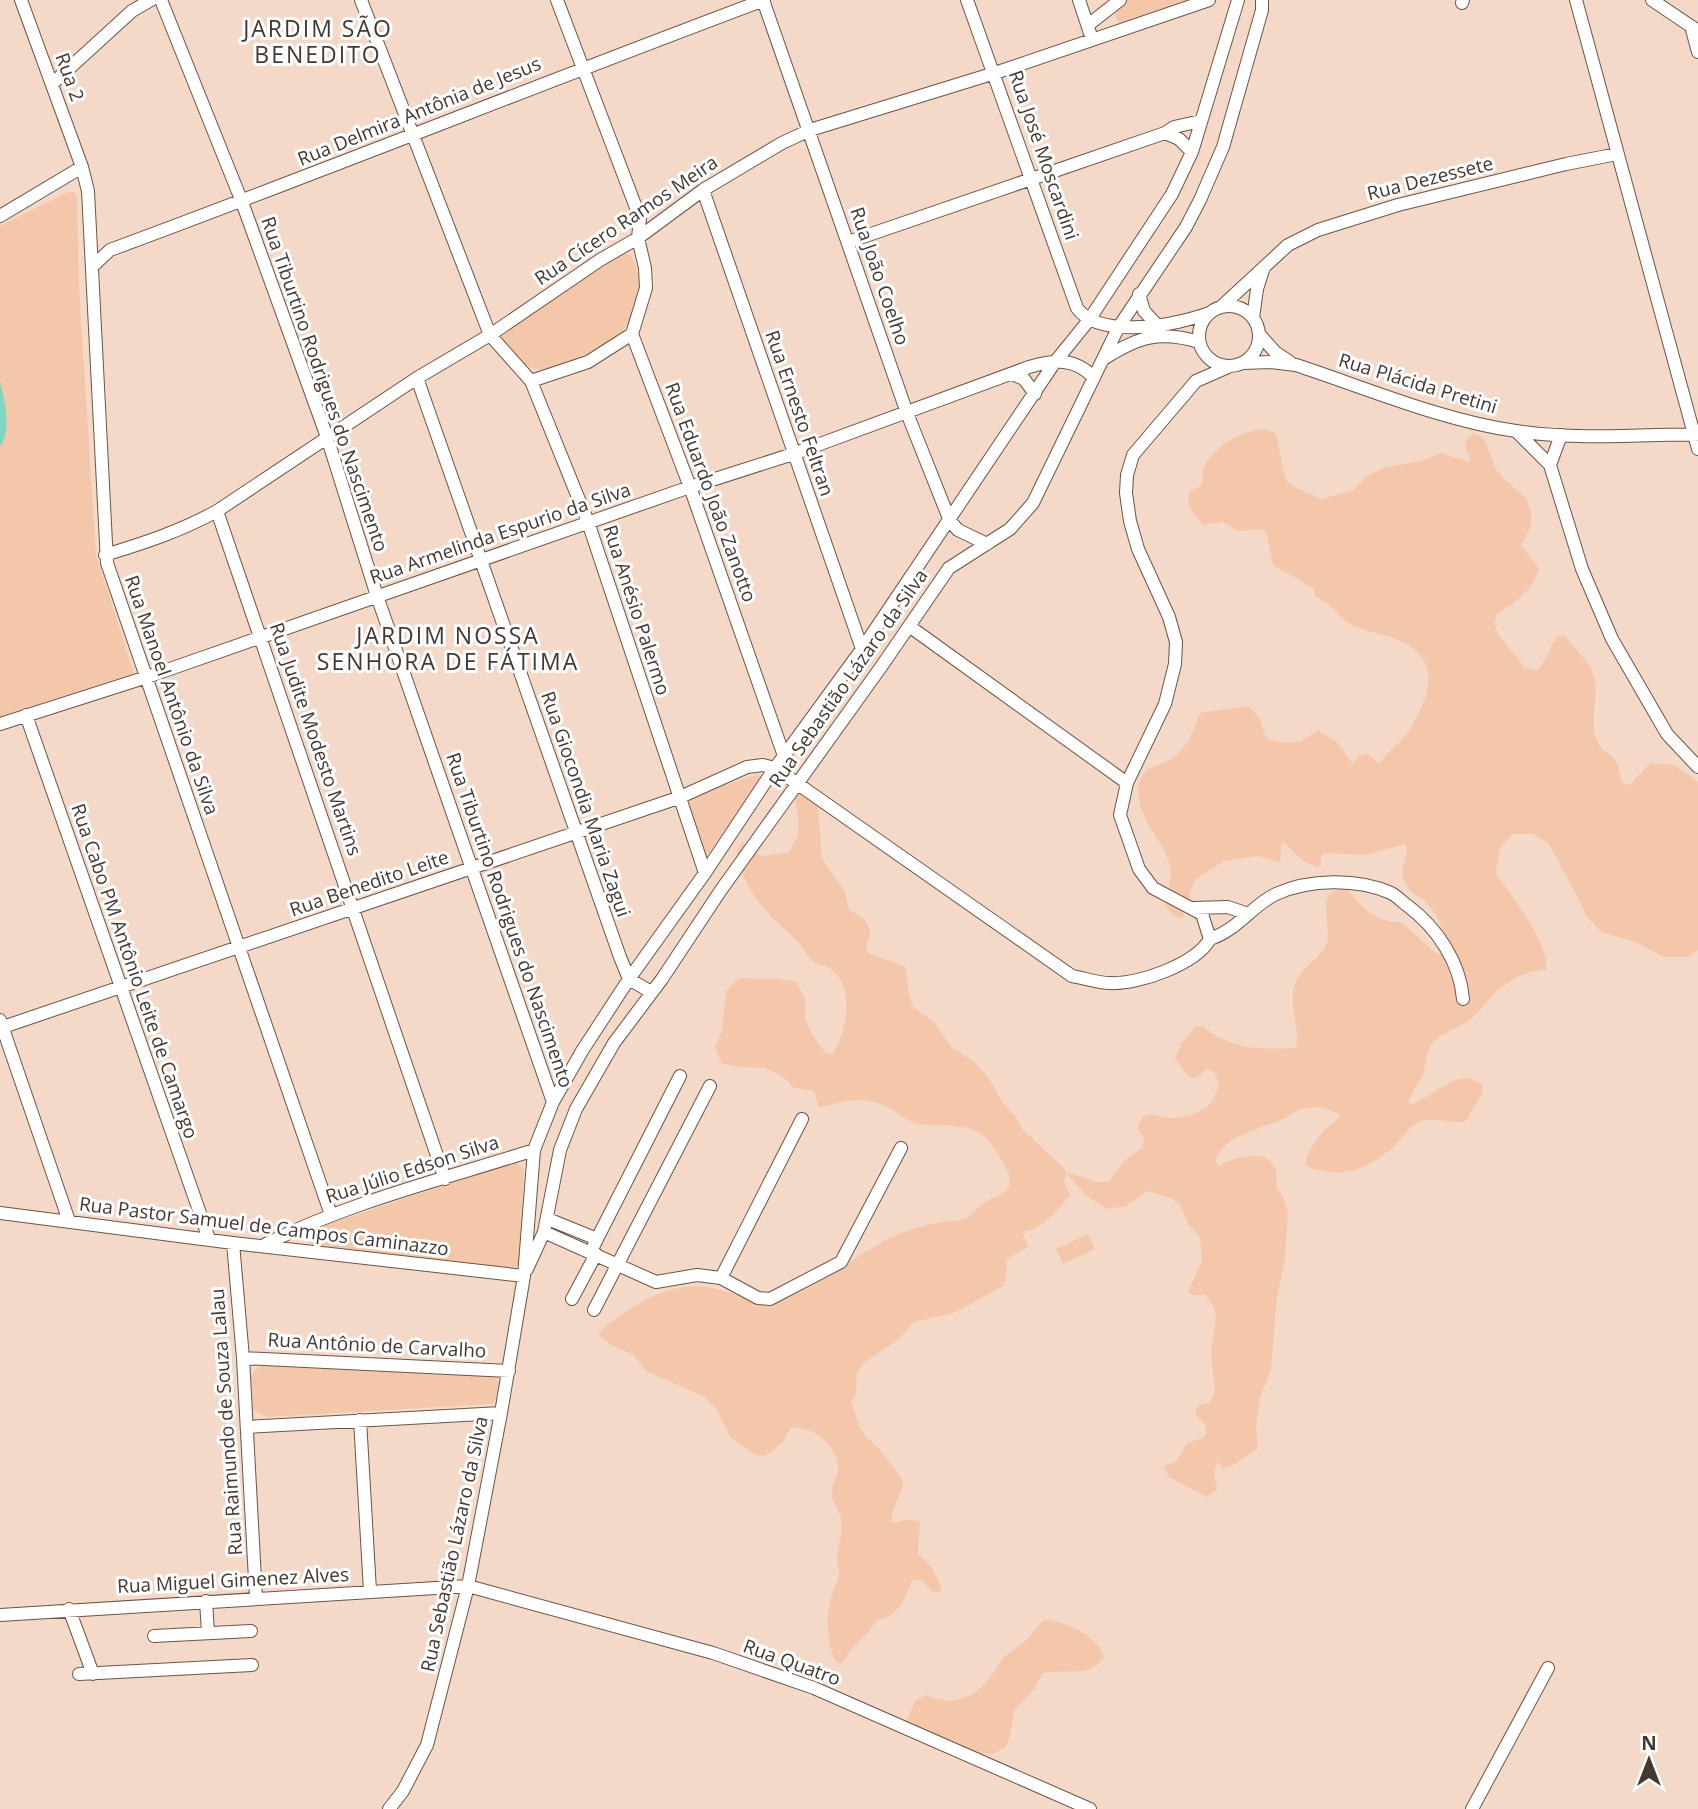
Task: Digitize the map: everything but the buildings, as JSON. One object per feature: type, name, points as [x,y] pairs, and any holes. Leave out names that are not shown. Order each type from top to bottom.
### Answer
[{"type":"street","name":"Rua 2","points":[[21,0],[82,167]]},
{"type":"street","points":[[52,84],[132,11],[151,0]]},
{"type":"street","name":"Rua Tiburtino Rodrigues do Nascimento","points":[[161,0],[242,201],[327,437],[377,596],[553,1102]]},
{"type":"street","points":[[361,0],[489,335]]},
{"type":"street","points":[[531,382],[589,362],[632,334],[646,288],[645,268],[638,238],[640,218],[557,0]]},
{"type":"street","name":"Rua Delmira Antônia de Jesus","points":[[93,266],[110,250],[764,0]]},
{"type":"street","name":"Rua João Coelho","points":[[764,0],[906,412],[950,521]]},
{"type":"street","name":"Rua José Moscardini","points":[[967,0],[995,72],[1077,308],[1088,320]]},
{"type":"street","points":[[1079,0],[1090,32],[1120,0]]},
{"type":"street","name":"Rua Cícero Ramos Meira","points":[[105,555],[159,539],[218,511],[417,378],[489,335],[600,260],[638,238],[703,190],[782,144],[810,130],[995,72],[1090,32],[1209,0]]},
{"type":"street","name":"Rua Sebastião Lázaro da Silva","points":[[389,1809],[403,1791],[427,1745],[468,1586],[509,1371],[525,1270],[534,1150],[553,1102],[582,1051],[629,979],[862,649],[1055,362],[1088,320],[1159,216],[1192,152],[1238,0]]},
{"type":"street","name":"Rua Sebastião Lázaro da Silva","points":[[525,1270],[544,1232],[560,1150],[576,1109],[614,1043],[948,568],[1010,529],[1032,503],[1118,328],[1186,227],[1223,147],[1262,10],[1262,0]]},
{"type":"street","points":[[1576,0],[1698,449]]},
{"type":"street","points":[[1652,0],[1694,29],[1698,52]]},
{"type":"street","points":[[848,242],[1165,133],[1174,127],[1201,121]]},
{"type":"street","points":[[1165,133],[1179,139],[1192,152]]},
{"type":"street","name":"Rua Dezessete","points":[[1215,310],[1288,245],[1318,230],[1363,215],[1566,164],[1617,154]]},
{"type":"street","points":[[0,216],[82,167]]},
{"type":"street","name":"Rua Manoel Antônio da Silva","points":[[82,167],[90,211],[105,555],[237,948],[331,1215]]},
{"type":"street","name":"Rua Ernesto Feltran","points":[[703,190],[862,649]]},
{"type":"street","points":[[1210,939],[1202,914],[1153,888],[1139,869],[1120,815],[1127,783],[1165,704],[1175,664],[1176,642],[1138,549],[1130,521],[1126,493],[1127,475],[1133,455],[1196,382],[1228,366],[1243,363],[1256,351],[1259,334],[1253,318],[1256,289],[1264,266]]},
{"type":"street","points":[[1139,294],[1144,311],[1156,324]]},
{"type":"street","points":[[1088,320],[1118,328],[1194,319],[1215,310],[1239,308],[1253,318]]},
{"type":"street","points":[[1196,382],[1200,326],[1215,310]]},
{"type":"street","name":"Rua Eduardo João Zanotto","points":[[632,334],[690,487],[784,756]]},
{"type":"street","name":"Rua Plácida Pretini","points":[[1259,334],[1275,352],[1296,365]]},
{"type":"street","name":"Rua Anésio Palermo","points":[[489,335],[531,382],[588,523],[705,873]]},
{"type":"street","points":[[1104,358],[1125,345],[1159,336],[1182,337],[1200,346],[1212,362],[1228,366]]},
{"type":"street","points":[[1055,362],[1077,364],[1094,378]]},
{"type":"street","name":"Rua Armelinda Espurio da Silva","points":[[0,724],[147,677],[690,487],[793,454],[1029,367],[1055,362]]},
{"type":"street","name":"Rua Plácida Pretini","points":[[1243,363],[1296,365],[1463,420],[1517,432],[1584,437],[1696,434]]},
{"type":"street","points":[[1012,374],[1024,379],[1035,394]]},
{"type":"street","name":"Rua Giocondia Maria Zagui","points":[[417,378],[575,834],[629,979]]},
{"type":"street","points":[[1517,432],[1550,465],[1593,599],[1612,639],[1667,734],[1698,767]]},
{"type":"street","points":[[1550,465],[1558,450],[1561,435]]},
{"type":"street","name":"Rua Judite Modesto Martins","points":[[218,511],[445,1178]]},
{"type":"street","points":[[950,521],[958,530],[987,544]]},
{"type":"street","points":[[909,626],[1127,783]]},
{"type":"street","name":"Rua Cabo PM Antônio Leite de Camargo","points":[[26,715],[209,1239]]},
{"type":"street","name":"Rua Benedito Leite","points":[[1,1025],[575,834],[678,798],[747,767],[763,765],[773,772]]},
{"type":"street","points":[[773,772],[1072,976],[1111,983],[1131,981],[1189,961],[1205,948],[1210,939],[1227,933],[1275,895],[1316,883],[1357,883],[1392,893],[1427,920],[1455,963],[1462,982],[1463,999]]},
{"type":"street","points":[[1193,908],[1228,907],[1248,914]]},
{"type":"street","points":[[629,979],[652,992]]},
{"type":"street","points":[[1,1025],[69,1221]]},
{"type":"street","points":[[572,1299],[594,1252],[597,1238],[680,1076]]},
{"type":"street","points":[[594,1310],[710,1086]]},
{"type":"street","points":[[721,1278],[802,1119]]},
{"type":"street","points":[[544,1232],[594,1252],[656,1282],[697,1275],[721,1278],[758,1298],[770,1299],[841,1262],[901,1148]]},
{"type":"street","name":"Rua Júlio Edson Silva","points":[[264,1246],[331,1215],[534,1150]]},
{"type":"street","name":"Rua Pastor Samuel de Campos Caminazzo","points":[[0,1213],[233,1243],[525,1270]]},
{"type":"street","points":[[548,1219],[597,1238]]},
{"type":"street","name":"Rua Raimundo de Souza Lalau","points":[[233,1243],[243,1359],[256,1598]]},
{"type":"street","name":"Rua Antônio de Carvalho","points":[[243,1359],[509,1371]]},
{"type":"street","points":[[247,1427],[501,1413]]},
{"type":"street","points":[[360,1420],[370,1591]]},
{"type":"street","name":"Rua Miguel Gimenez Alves","points":[[0,1615],[468,1586]]},
{"type":"street","name":"Rua Quatro","points":[[468,1586],[713,1653],[814,1688],[1090,1809]]},
{"type":"street","points":[[206,1601],[208,1633]]},
{"type":"street","points":[[69,1609],[93,1674]]},
{"type":"street","points":[[154,1636],[251,1631]]},
{"type":"street","points":[[79,1674],[252,1665]]},
{"type":"street","points":[[1472,1809],[1548,1668]]},
{"type":"shaded area","points":[[1126,0],[1191,0],[1122,24],[1115,15]]},
{"type":"shaded area","points":[[68,192],[74,192],[77,197],[79,286],[96,555],[134,673],[0,717],[0,226]]},
{"type":"shaded area","points":[[621,252],[631,255],[639,282],[638,296],[629,321],[612,342],[600,351],[556,367],[538,369],[523,362],[498,335]]},
{"type":"shaded area","points":[[1265,429],[1275,433],[1289,483],[1321,499],[1353,490],[1366,477],[1383,468],[1421,461],[1441,453],[1469,462],[1467,439],[1473,433],[1482,438],[1498,472],[1527,500],[1530,527],[1521,545],[1539,569],[1528,590],[1497,614],[1494,622],[1498,634],[1525,668],[1537,670],[1557,637],[1566,636],[1594,676],[1596,738],[1616,761],[1626,785],[1631,784],[1650,763],[1674,765],[1698,782],[1698,950],[1688,957],[1664,957],[1633,941],[1601,932],[1585,914],[1549,844],[1533,834],[1513,834],[1500,847],[1496,873],[1536,934],[1546,960],[1546,970],[1527,973],[1509,982],[1468,1021],[1436,1040],[1429,1049],[1423,1075],[1409,1100],[1409,1104],[1418,1101],[1454,1081],[1473,1080],[1482,1085],[1483,1092],[1466,1121],[1434,1119],[1417,1123],[1373,1162],[1339,1172],[1316,1170],[1305,1164],[1318,1137],[1341,1116],[1327,1109],[1299,1110],[1284,1119],[1244,1134],[1225,1146],[1216,1162],[1219,1166],[1250,1156],[1267,1159],[1273,1165],[1276,1187],[1288,1211],[1285,1259],[1277,1297],[1271,1369],[1260,1398],[1256,1426],[1258,1448],[1232,1466],[1224,1468],[1217,1462],[1214,1473],[1217,1489],[1207,1497],[1169,1477],[1163,1466],[1176,1462],[1187,1443],[1203,1438],[1206,1433],[1205,1424],[1195,1411],[1199,1405],[1209,1403],[1215,1393],[1211,1351],[1216,1318],[1214,1307],[1206,1295],[1191,1295],[1188,1292],[1202,1261],[1200,1238],[1189,1225],[1180,1205],[1173,1199],[1148,1191],[1126,1206],[1106,1209],[1086,1195],[1066,1173],[1064,1181],[1070,1196],[1042,1224],[1022,1231],[1028,1247],[1007,1259],[1003,1286],[954,1313],[914,1322],[899,1339],[865,1362],[857,1374],[856,1394],[851,1401],[859,1427],[880,1449],[903,1481],[891,1521],[895,1523],[909,1519],[920,1522],[918,1554],[931,1566],[942,1588],[934,1593],[921,1580],[912,1580],[896,1611],[877,1620],[842,1663],[837,1663],[829,1641],[828,1616],[839,1575],[837,1555],[842,1528],[841,1518],[832,1498],[837,1459],[829,1444],[806,1429],[790,1428],[783,1442],[767,1455],[754,1454],[730,1437],[717,1410],[703,1396],[646,1371],[634,1355],[611,1345],[599,1335],[601,1330],[639,1304],[666,1291],[680,1288],[711,1288],[764,1301],[797,1294],[890,1238],[939,1222],[966,1218],[982,1204],[1007,1190],[1010,1180],[995,1149],[976,1131],[962,1127],[914,1123],[886,1106],[870,1101],[844,1102],[819,1108],[814,1091],[794,1088],[781,1075],[765,1068],[722,1064],[715,1047],[722,1031],[726,991],[739,978],[796,982],[805,999],[805,1019],[812,1035],[825,1052],[832,1055],[841,1035],[846,1011],[844,988],[839,978],[830,968],[812,961],[800,944],[760,904],[746,882],[737,853],[742,842],[761,856],[788,853],[798,836],[793,788],[817,795],[822,859],[844,890],[849,909],[869,926],[868,953],[906,967],[909,995],[914,1008],[935,1023],[951,1047],[972,1060],[988,1077],[1023,1130],[1066,1172],[1097,1182],[1108,1182],[1126,1159],[1143,1147],[1144,1139],[1137,1127],[1144,1116],[1188,1116],[1209,1105],[1213,1099],[1219,1085],[1214,1072],[1206,1069],[1197,1078],[1190,1078],[1175,1059],[1181,1044],[1195,1027],[1202,1026],[1225,1040],[1247,1047],[1296,1048],[1293,993],[1298,977],[1326,945],[1326,909],[1330,894],[1337,890],[1348,890],[1370,913],[1384,920],[1401,922],[1438,955],[1443,950],[1439,920],[1426,903],[1408,889],[1402,876],[1406,844],[1365,855],[1324,853],[1318,867],[1303,861],[1282,841],[1280,862],[1257,856],[1224,861],[1195,880],[1189,904],[1183,910],[1183,919],[1171,913],[1164,902],[1171,872],[1169,860],[1145,818],[1138,788],[1147,770],[1172,758],[1182,749],[1193,732],[1200,713],[1249,706],[1260,719],[1265,736],[1270,740],[1300,742],[1318,730],[1337,742],[1353,764],[1359,756],[1367,753],[1379,764],[1408,732],[1427,692],[1429,680],[1422,657],[1396,639],[1353,625],[1316,597],[1313,588],[1273,565],[1266,531],[1237,531],[1223,522],[1203,525],[1188,506],[1189,492],[1202,485],[1203,470],[1214,452],[1238,436]]},
{"type":"shaded area","points":[[759,774],[762,777],[705,858],[686,798]]},
{"type":"shaded area","points":[[517,1163],[524,1170],[519,1264],[511,1269],[313,1247],[306,1240],[308,1231]]},
{"type":"shaded area","points":[[1088,1234],[1095,1249],[1063,1264],[1056,1249]]},
{"type":"shaded area","points":[[264,1364],[493,1376],[500,1390],[491,1404],[268,1417],[253,1409],[247,1397],[250,1378]]},
{"type":"shaded area","points":[[1046,1619],[1072,1627],[1089,1636],[1096,1642],[1104,1658],[1091,1668],[1076,1672],[1043,1673],[1034,1689],[1014,1711],[1009,1740],[1005,1747],[993,1754],[971,1753],[905,1724],[915,1701],[926,1695],[952,1700],[975,1692],[989,1679],[1005,1656],[1025,1641]]},
{"type":"water","points":[[0,380],[7,423],[0,447]]},
{"type":"district","name":"JARDIM SÃO BENEDITO","points":[[318,42]]},
{"type":"district","name":"JARDIM NOSSA SENHORA DE FÁTIMA","points":[[448,649]]}]
